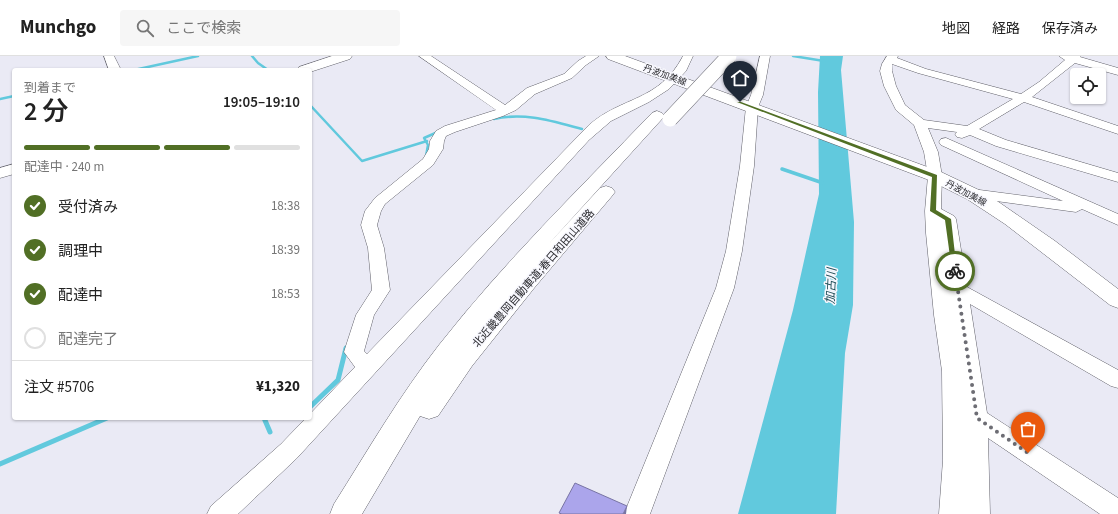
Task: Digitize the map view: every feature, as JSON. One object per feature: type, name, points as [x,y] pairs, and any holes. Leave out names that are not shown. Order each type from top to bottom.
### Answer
[{"type":"main road","points":[[310,68],[345,56]]},
{"type":"main road","name":"丹波加美線","points":[[613,56],[935,176],[972,194],[1036,237],[1118,300]]},
{"type":"main road","name":"北近畿豊岡自動車道;春日和田山道路","points":[[354,514],[463,359],[664,118],[698,69],[712,56]]},
{"type":"main road","name":"北近畿豊岡自動車道;春日和田山道路","points":[[346,514],[376,461],[452,348],[509,276],[664,118],[729,56]]},
{"type":"main road","points":[[0,173],[12,170]]},
{"type":"street","points":[[109,56],[114,68]]},
{"type":"street","points":[[424,56],[504,110]]},
{"type":"street","points":[[369,366],[359,359],[354,352],[365,315],[381,290],[376,248],[370,225],[373,211],[380,201],[428,162],[436,149],[437,141],[441,134],[450,129],[504,110],[520,101],[531,91],[568,76],[582,63],[594,56]]},
{"type":"street","points":[[220,514],[289,451],[584,137],[609,116],[669,86],[688,56]]},
{"type":"street","points":[[637,514],[726,288],[734,251],[757,95],[765,56]]},
{"type":"street","points":[[946,142],[970,130],[1023,98],[1071,57],[1118,72]]},
{"type":"street","points":[[952,514],[955,460],[952,371],[942,308],[933,211],[935,176],[931,152],[920,123],[900,106],[890,86],[886,71],[887,64],[892,58],[930,74],[1023,98],[1118,130]]},
{"type":"street","points":[[920,123],[970,130],[1001,143],[1117,177]]},
{"type":"street","points":[[927,142],[946,142],[1118,220]]},
{"type":"street","points":[[972,194],[1118,212]]},
{"type":"street","points":[[933,211],[948,219],[977,418],[977,514]]},
{"type":"street","points":[[957,289],[1118,380]]},
{"type":"street","points":[[977,418],[1118,512]]},
{"type":"water","name":"加古川","points":[[820,56],[843,56],[841,70],[854,222],[853,305],[845,353],[836,514],[738,514],[793,310],[819,194],[818,92]]},
{"type":"building","points":[[575,483],[627,506],[623,514],[559,513]]},
{"type":"waterway","points":[[143,68],[198,56]]},
{"type":"waterway","points":[[252,56],[265,68]]},
{"type":"waterway","points":[[793,56],[824,61]]},
{"type":"waterway","points":[[0,99],[12,96]]},
{"type":"waterway","points":[[312,107],[362,161],[426,141]]},
{"type":"waterway","points":[[494,119],[517,116],[538,118],[582,129]]},
{"type":"waterway","points":[[426,141],[424,138],[440,131]]},
{"type":"waterway","points":[[426,141],[428,145],[426,156]]},
{"type":"waterway","points":[[782,169],[823,183]]},
{"type":"waterway","points":[[312,405],[338,380],[346,348]]},
{"type":"waterway","points":[[0,464],[102,420]]},
{"type":"waterway","points":[[265,420],[270,432]]},
{"type":"way so far","points":[[955,271],[977,418],[1028,453]]},
{"type":"route","points":[[740,102],[935,176],[933,211],[948,219],[955,271]]}]
